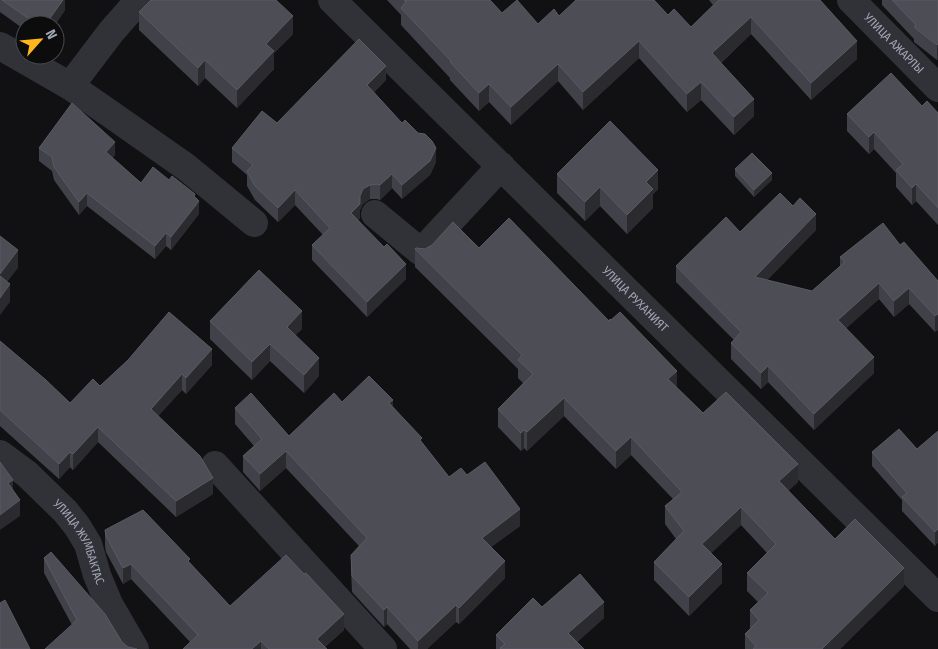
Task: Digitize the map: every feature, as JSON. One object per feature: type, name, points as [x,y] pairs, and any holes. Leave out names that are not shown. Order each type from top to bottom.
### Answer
[{"type":"street","points":[[70,86],[111,32],[139,0]]},
{"type":"street","name":"УЛИЦА РУХАНИЯТ","points":[[332,0],[938,598]]},
{"type":"street","name":"УЛИЦА АЖАРЛЫ","points":[[851,0],[938,88]]},
{"type":"street","points":[[0,46],[70,86],[186,167],[254,223]]},
{"type":"street","points":[[375,214],[421,252],[501,166]]},
{"type":"street","name":"УЛИЦА ЖУМБАКТАС","points":[[0,454],[27,474],[65,511],[77,526],[88,544],[97,576],[109,604],[135,649]]},
{"type":"street","points":[[215,465],[383,649]]},
{"type":"building","points":[[2,0],[63,0],[52,15],[24,15]]},
{"type":"building","points":[[151,0],[276,0],[293,16],[266,44],[274,51],[237,90],[205,60],[198,68],[139,12]]},
{"type":"building","points":[[404,0],[490,0],[502,13],[517,0],[538,24],[554,9],[559,16],[576,0],[654,0],[668,15],[674,9],[691,27],[719,0],[820,0],[857,41],[811,83],[751,17],[712,53],[754,99],[734,117],[701,82],[687,94],[639,41],[583,92],[558,64],[511,107],[489,84],[479,93],[401,8],[406,2]]},
{"type":"building","points":[[892,0],[938,0],[937,45],[914,27],[916,25]]},
{"type":"building","points":[[359,39],[386,66],[367,85],[402,123],[405,120],[418,133],[425,134],[436,148],[430,161],[402,185],[392,174],[380,185],[370,185],[363,189],[360,196],[360,204],[351,213],[384,247],[387,244],[406,264],[367,302],[312,245],[330,228],[295,190],[278,208],[255,186],[247,171],[253,165],[232,148],[262,111],[277,123]]},
{"type":"building","points":[[891,73],[922,106],[927,101],[938,113],[938,208],[916,184],[912,188],[896,170],[903,164],[874,132],[869,137],[847,114]]},
{"type":"building","points":[[72,103],[115,142],[106,152],[141,183],[153,167],[169,180],[172,176],[195,194],[194,196],[199,201],[171,237],[166,233],[155,246],[87,193],[79,202],[54,167],[52,157],[39,148]]},
{"type":"building","points":[[610,121],[658,170],[646,182],[653,189],[627,215],[600,187],[585,202],[557,174]]},
{"type":"building","points":[[752,153],[772,173],[754,190],[735,169]]},
{"type":"building","points":[[780,193],[793,206],[800,198],[816,214],[755,277],[812,291],[845,262],[840,257],[883,223],[900,245],[904,242],[938,281],[938,314],[935,316],[909,288],[894,301],[879,283],[838,320],[874,357],[814,414],[768,366],[761,373],[731,343],[741,332],[676,266],[726,217],[740,232]]},
{"type":"building","points":[[509,218],[609,321],[620,312],[677,371],[668,379],[703,413],[726,392],[798,464],[779,481],[835,539],[855,519],[904,568],[822,649],[753,649],[756,646],[745,634],[759,620],[750,610],[768,593],[747,573],[776,544],[741,507],[702,544],[722,564],[689,597],[654,562],[684,531],[665,506],[682,492],[631,437],[616,451],[564,398],[527,432],[524,430],[521,433],[498,409],[533,374],[518,360],[522,355],[415,249],[425,249],[432,245],[453,222],[479,248]]},
{"type":"building","points":[[0,236],[18,250],[0,274]]},
{"type":"building","points":[[259,270],[302,311],[287,327],[319,358],[304,375],[270,344],[252,362],[210,321]]},
{"type":"building","points":[[0,276],[10,284],[0,298]]},
{"type":"building","points":[[169,312],[212,349],[186,378],[182,374],[151,409],[200,456],[213,478],[176,501],[98,427],[73,454],[70,452],[59,464],[0,410],[0,341],[70,403],[93,379],[100,386],[128,360]]},
{"type":"building","points":[[369,376],[393,400],[389,403],[422,438],[420,440],[449,477],[461,468],[467,475],[485,462],[520,509],[482,538],[505,561],[459,608],[456,605],[418,641],[387,607],[384,610],[352,576],[351,555],[367,538],[286,451],[260,474],[243,456],[262,439],[235,408],[251,393],[289,436],[334,393],[342,402]]},
{"type":"building","points":[[899,429],[917,449],[938,431],[938,529],[935,532],[902,497],[907,493],[872,452]]},
{"type":"building","points":[[0,462],[13,480],[8,483],[20,500],[0,515]]},
{"type":"building","points":[[143,510],[190,559],[188,561],[230,606],[286,555],[304,574],[306,573],[344,614],[317,639],[327,649],[269,649],[261,641],[252,649],[183,649],[198,635],[131,564],[123,568],[106,536],[105,530]]},
{"type":"building","points":[[51,552],[105,614],[122,642],[128,647],[137,649],[45,649],[77,620],[44,558]]},
{"type":"building","points":[[580,574],[604,602],[568,633],[584,649],[500,648],[505,644],[496,635],[533,598],[542,607]]},
{"type":"building","points":[[5,600],[30,649],[0,649],[0,603]]}]
